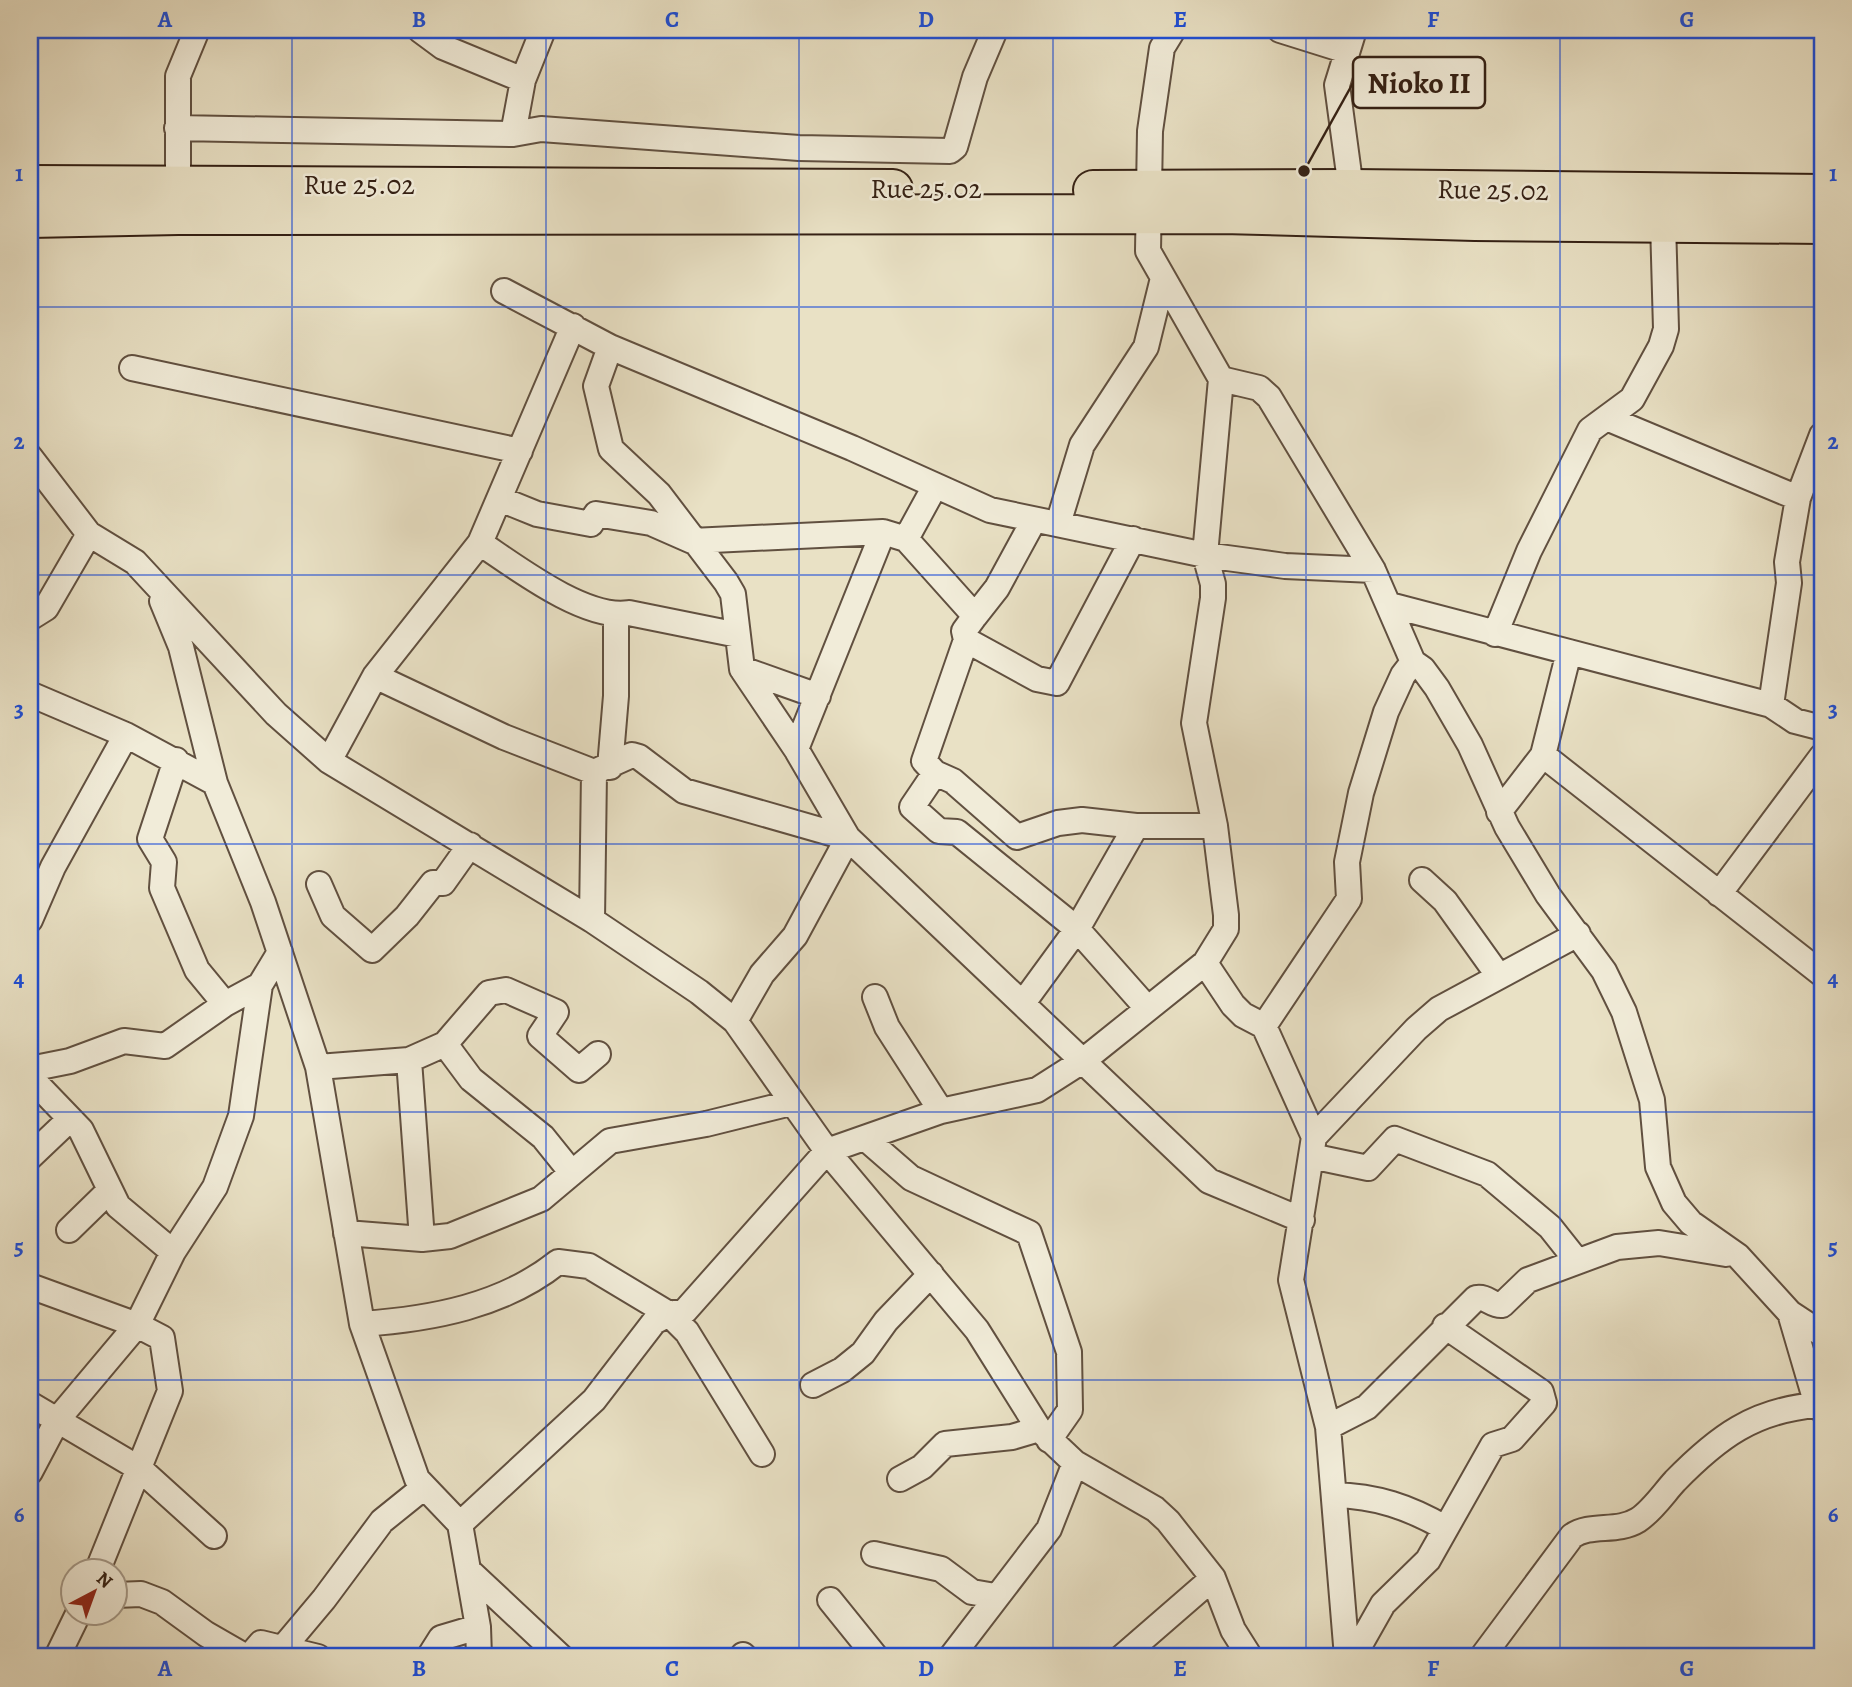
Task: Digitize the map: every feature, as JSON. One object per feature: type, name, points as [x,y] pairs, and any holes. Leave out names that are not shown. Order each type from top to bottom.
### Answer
[{"type":"main road","points":[[30,185],[178,199],[1148,202],[1663,222],[1822,224]]},
{"type":"main road","name":"Rue 25.02","points":[[1148,202],[1351,189],[1822,194]]},
{"type":"main road","points":[[30,218],[178,199]]},
{"type":"street","points":[[178,199],[178,76],[197,30]]},
{"type":"street","points":[[420,30],[443,47],[523,80]]},
{"type":"street","points":[[513,134],[523,80],[543,30]]},
{"type":"street","points":[[177,128],[513,134],[541,129],[799,148],[950,152],[956,147],[975,77],[995,30]]},
{"type":"street","points":[[460,1524],[594,1400],[646,1331],[669,1314],[685,1311],[827,1151],[942,1111],[1026,1094],[1084,1060],[1205,962],[1226,929],[1215,826],[1194,723],[1213,598],[1213,584],[1205,555],[1221,379],[1149,251],[1150,131],[1162,48],[1173,30]]},
{"type":"street","points":[[1280,30],[1350,40],[1337,85],[1337,100],[1351,189]]},
{"type":"street","points":[[1495,634],[1529,551],[1590,430],[1597,422],[1609,419],[1632,399],[1661,346],[1666,330],[1663,222]]},
{"type":"street","points":[[1058,524],[1082,445],[1146,347],[1163,278]]},
{"type":"street","points":[[504,291],[610,347],[827,437],[990,510],[1205,555],[1285,566],[1373,570]]},
{"type":"street","points":[[329,761],[375,677],[480,543],[573,326]]},
{"type":"street","points":[[610,347],[596,386],[611,449],[659,494],[733,594],[742,669],[796,749],[848,838],[1209,1181],[1302,1220]]},
{"type":"street","points":[[132,368],[520,451]]},
{"type":"street","points":[[1221,379],[1259,388],[1269,397],[1373,570],[1413,662],[1423,669],[1437,688],[1470,745],[1499,812],[1548,895],[1599,961],[1624,1012],[1652,1100],[1658,1167],[1665,1186],[1691,1223],[1738,1256],[1790,1313],[1822,1334]]},
{"type":"street","points":[[1609,419],[1798,498]]},
{"type":"street","points":[[1772,705],[1789,583],[1787,562],[1798,498],[1822,435]]},
{"type":"street","points":[[30,457],[89,534],[135,562],[275,713],[329,761],[592,920],[699,992],[735,1021],[790,1103],[827,1151],[977,1330],[1044,1435],[1075,1463],[1155,1509],[1168,1521],[1213,1578],[1230,1622],[1250,1657]]},
{"type":"street","points":[[796,749],[817,696],[894,536],[935,486]]},
{"type":"street","points":[[500,499],[537,514],[591,524],[596,514],[651,523],[692,541],[894,536],[975,616]]},
{"type":"street","points":[[1034,520],[997,588],[964,631],[966,640],[924,761],[935,773],[953,781],[1017,837],[1083,820],[1136,826],[1215,826]]},
{"type":"street","points":[[30,618],[46,608],[89,534]]},
{"type":"street","points":[[966,640],[1037,678],[1057,683],[1133,538]]},
{"type":"street","points":[[480,543],[552,592],[616,615],[629,613],[738,635]]},
{"type":"street","points":[[155,585],[181,647],[215,783],[280,952],[318,1067],[342,1192],[346,1233],[362,1324],[423,1488],[460,1524],[478,1627],[480,1657]]},
{"type":"street","points":[[1390,604],[1495,634],[1772,705],[1795,721],[1822,728]]},
{"type":"street","points":[[592,920],[602,770],[616,696],[616,615]]},
{"type":"street","points":[[1499,812],[1543,755],[1569,652]]},
{"type":"street","points":[[1264,1026],[1349,899],[1347,862],[1361,793],[1386,712],[1403,675],[1413,662]]},
{"type":"street","points":[[742,669],[817,696]]},
{"type":"street","points":[[375,677],[504,737],[602,770],[632,755],[639,757],[684,791],[848,838]]},
{"type":"street","points":[[30,694],[126,735],[215,783]]},
{"type":"street","points":[[30,920],[52,867],[126,735]]},
{"type":"street","points":[[1543,755],[1822,974]]},
{"type":"street","points":[[1719,894],[1822,756]]},
{"type":"street","points":[[176,760],[150,839],[164,862],[162,888],[197,970],[225,1004]]},
{"type":"street","points":[[935,773],[912,807],[939,831],[957,832],[1077,929],[1147,1008]]},
{"type":"street","points":[[1023,1003],[1077,929],[1136,826]]},
{"type":"street","points":[[735,1021],[762,974],[796,936],[848,838]]},
{"type":"street","points":[[319,884],[333,916],[372,950],[407,916],[433,883],[443,883],[470,845]]},
{"type":"street","points":[[1422,880],[1445,901],[1498,975]]},
{"type":"street","points":[[1313,1146],[1416,1029],[1448,1003],[1578,934]]},
{"type":"street","points":[[30,1472],[58,1419],[137,1325],[173,1252],[215,1187],[237,1131],[260,985],[280,952]]},
{"type":"street","points":[[1205,962],[1233,1005],[1243,1015],[1264,1026],[1313,1146],[1291,1279],[1328,1427],[1348,1657]]},
{"type":"street","points":[[30,1069],[70,1060],[124,1041],[164,1046],[225,1004],[260,985]]},
{"type":"street","points":[[318,1067],[409,1060],[444,1044],[489,993],[506,990],[556,1012],[540,1037],[579,1070],[598,1054]]},
{"type":"street","points":[[875,996],[887,1027],[942,1111]]},
{"type":"street","points":[[444,1044],[471,1079],[542,1137],[572,1172]]},
{"type":"street","points":[[409,1060],[422,1239]]},
{"type":"street","points":[[30,1077],[80,1130],[118,1206],[173,1252]]},
{"type":"street","points":[[346,1233],[422,1239],[461,1233],[541,1199],[610,1141],[706,1124],[790,1103]]},
{"type":"street","points":[[30,1157],[70,1119]]},
{"type":"street","points":[[865,1138],[911,1178],[1029,1233],[1069,1352],[1070,1410],[1044,1435],[945,1444],[922,1467],[900,1479]]},
{"type":"street","points":[[1313,1146],[1368,1168],[1395,1139],[1482,1171],[1550,1227],[1577,1261]]},
{"type":"street","points":[[69,1230],[110,1190]]},
{"type":"street","points":[[1328,1427],[1367,1407],[1445,1326],[1476,1298],[1484,1297],[1502,1305],[1528,1280],[1618,1247],[1659,1243],[1738,1256]]},
{"type":"street","points":[[362,1324],[420,1320],[461,1309],[534,1280],[558,1262],[589,1266],[669,1314],[687,1332],[707,1369],[762,1454]]},
{"type":"street","points":[[813,1385],[842,1370],[863,1353],[886,1321],[930,1274]]},
{"type":"street","points":[[30,1286],[137,1325],[162,1338],[170,1391],[103,1558]]},
{"type":"street","points":[[1482,1657],[1572,1536],[1579,1531],[1623,1527],[1640,1519],[1697,1459],[1749,1420],[1820,1407],[1790,1313]]},
{"type":"street","points":[[1353,1657],[1383,1604],[1428,1560],[1494,1443],[1512,1439],[1545,1401],[1541,1392],[1445,1326]]},
{"type":"street","points":[[30,1404],[140,1469],[214,1536]]},
{"type":"street","points":[[951,1657],[995,1596],[1049,1529],[1075,1463]]},
{"type":"street","points":[[282,1649],[324,1600],[382,1521],[423,1488]]},
{"type":"street","points":[[1334,1495],[1356,1496],[1395,1504],[1445,1528]]},
{"type":"street","points":[[874,1554],[941,1569],[972,1592],[995,1596]]},
{"type":"street","points":[[468,1570],[561,1657]]},
{"type":"street","points":[[1122,1657],[1213,1578]]},
{"type":"street","points":[[130,1594],[141,1594],[162,1602],[206,1634],[248,1657],[261,1643],[318,1657]]},
{"type":"street","points":[[830,1600],[876,1657]]},
{"type":"street","points":[[429,1657],[441,1638],[478,1627]]},
{"type":"street","points":[[57,1657],[71,1628]]},
{"type":"place","name":"Nioko II","points":[[1304,171]]}]
